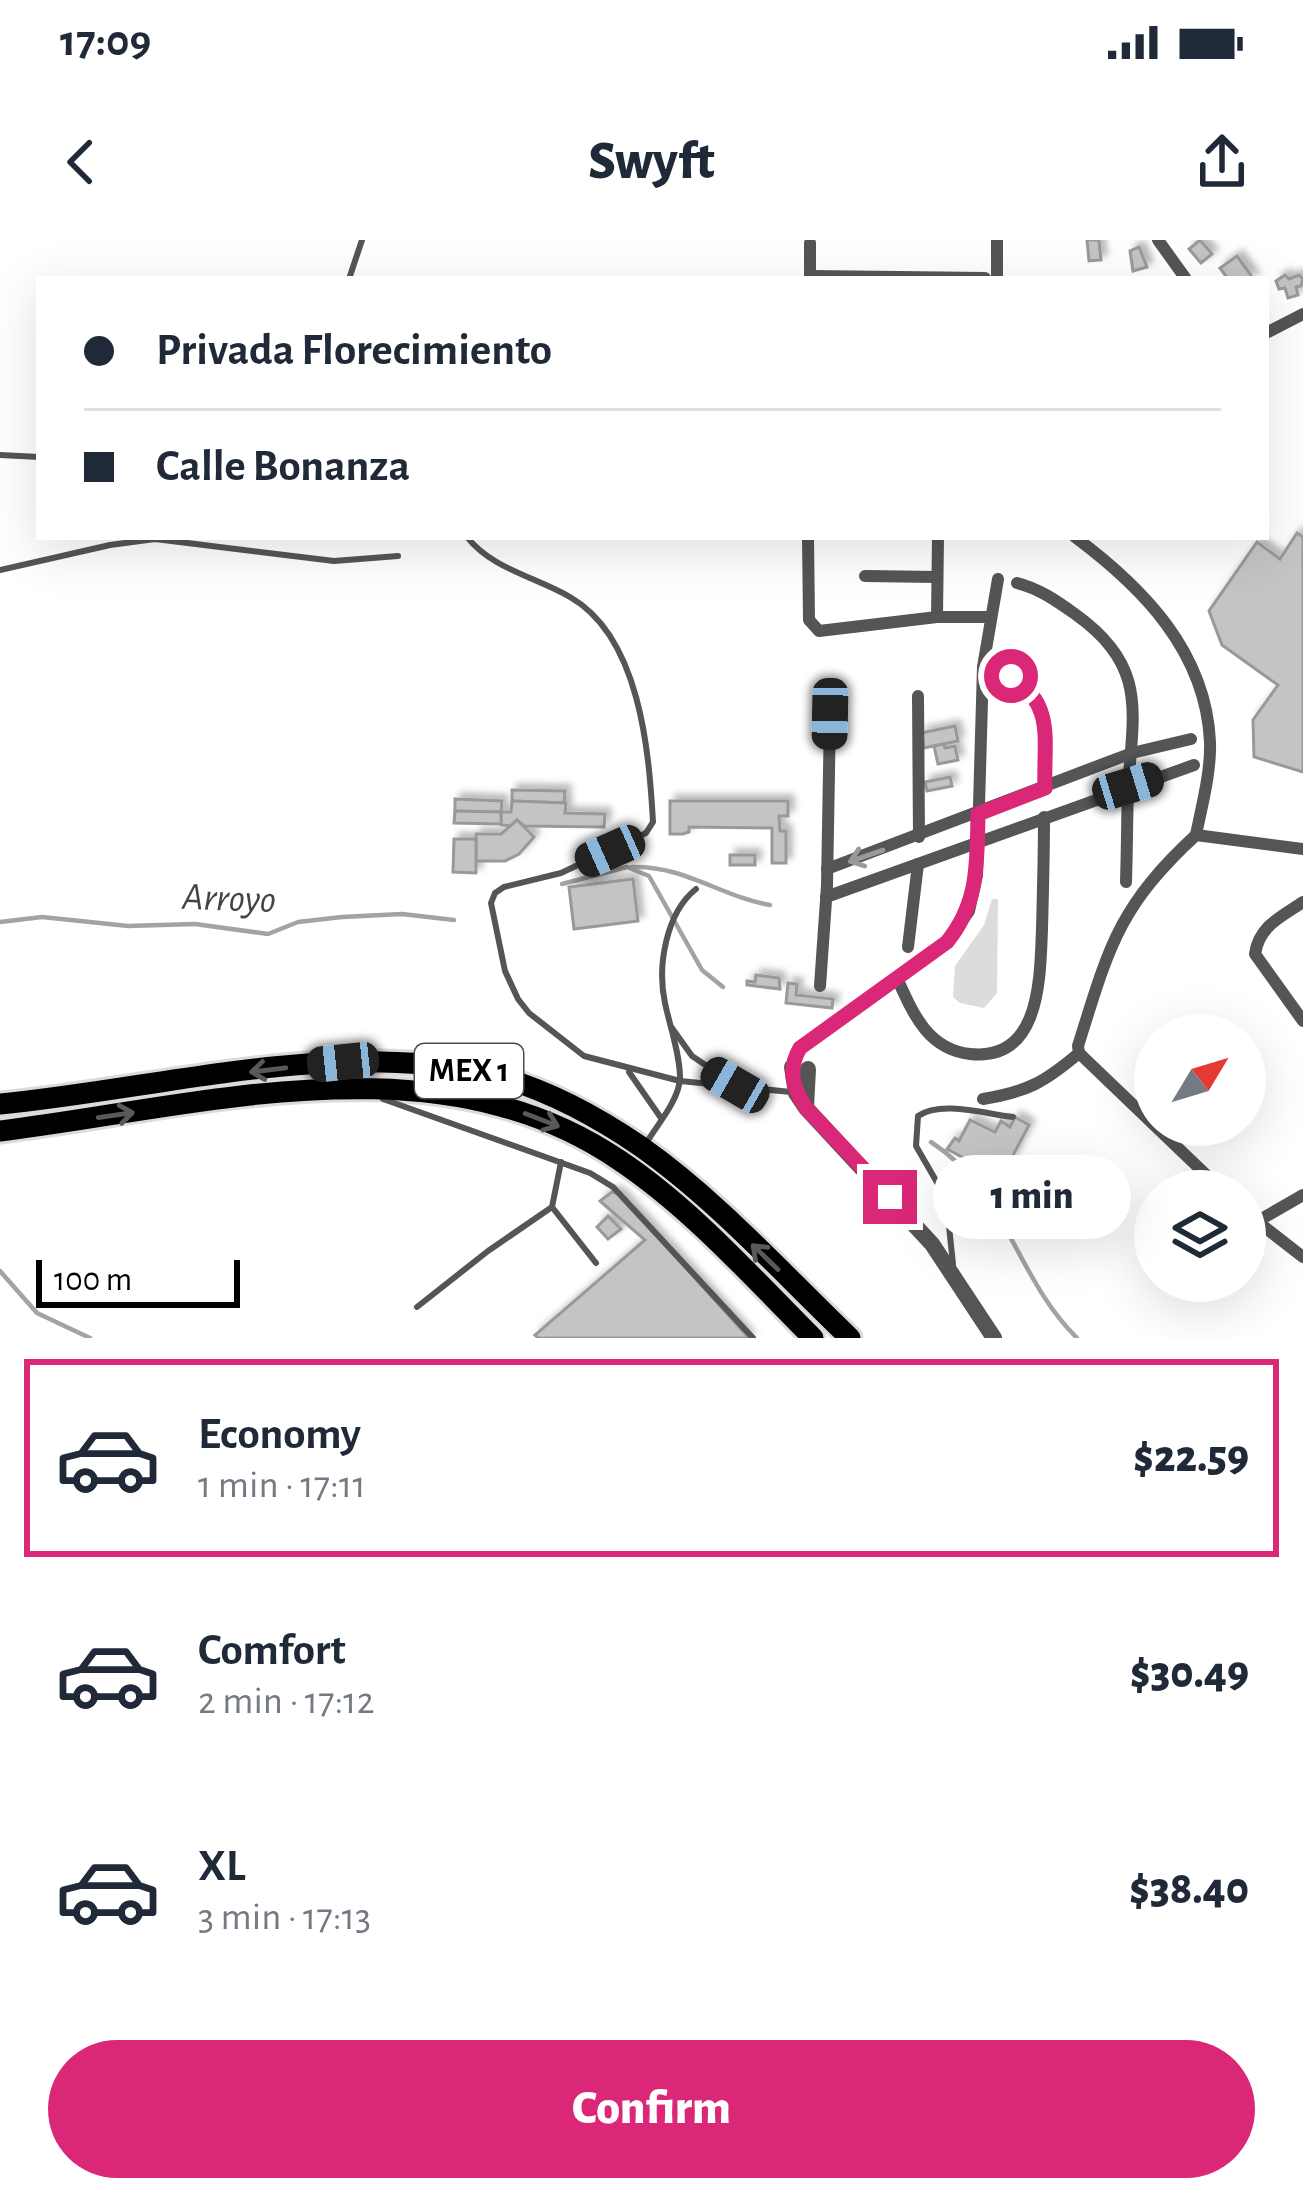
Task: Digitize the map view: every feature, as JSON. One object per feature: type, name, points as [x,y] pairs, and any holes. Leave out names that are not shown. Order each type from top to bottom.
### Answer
[{"type":"highway","name":"MEX 1","points":[[0,1104],[376,1060],[486,1073],[527,1086],[604,1123],[643,1148],[717,1210],[850,1338]]},
{"type":"highway","name":"MEX 1","points":[[0,1131],[352,1089],[459,1094],[580,1136],[662,1192],[813,1338]]},
{"type":"street","points":[[997,240],[998,276]]},
{"type":"street","points":[[1158,240],[1184,276]]},
{"type":"street","points":[[810,243],[810,276]]},
{"type":"street","points":[[1269,332],[1303,315]]},
{"type":"street","points":[[808,540],[809,620],[820,631],[937,617],[991,616]]},
{"type":"street","points":[[937,617],[938,540]]},
{"type":"street","points":[[1079,540],[1133,583],[1164,618],[1202,696],[1210,742],[1196,835],[1151,878],[1122,921],[1101,971],[1079,1053],[1201,1170]]},
{"type":"street","points":[[865,576],[937,577]]},
{"type":"street","points":[[994,1338],[954,1274],[910,1218],[803,1098],[800,1068],[818,1038],[947,942],[960,926],[974,893],[980,706],[998,579]]},
{"type":"street","points":[[1017,583],[1032,587],[1095,628],[1118,656],[1136,714],[1128,786],[1126,882]]},
{"type":"street","points":[[1011,676],[1029,688],[1041,706],[1045,788]]},
{"type":"street","points":[[918,696],[918,831]]},
{"type":"street","points":[[820,986],[830,714]]},
{"type":"street","points":[[827,869],[1132,753],[1191,739]]},
{"type":"street","points":[[827,891],[918,864],[1194,765]]},
{"type":"street","points":[[897,978],[916,1021],[945,1048],[980,1055],[998,1052],[1026,1028],[1041,982],[1044,817]]},
{"type":"street","points":[[1196,835],[1303,849]]},
{"type":"street","points":[[908,947],[918,864]]},
{"type":"street","points":[[1303,902],[1265,927],[1257,938],[1255,955],[1303,1021]]},
{"type":"street","points":[[983,1099],[1024,1093],[1079,1053]]},
{"type":"street","points":[[1266,1210],[1303,1195]]},
{"type":"street","points":[[1266,1229],[1303,1258]]},
{"type":"lane","points":[[350,276],[362,240]]},
{"type":"lane","points":[[0,455],[36,457]]},
{"type":"lane","points":[[0,570],[146,540]]},
{"type":"lane","points":[[163,540],[334,561],[398,556]]},
{"type":"lane","points":[[470,540],[494,561],[572,597],[591,611],[613,644],[636,697],[648,742],[651,828],[634,841],[561,872],[495,893],[491,903],[505,970],[529,1013],[584,1057],[680,1081],[803,1098]]},
{"type":"lane","points":[[643,1148],[680,1081],[663,998],[663,971],[672,916],[696,889]]},
{"type":"lane","points":[[670,1023],[692,1055],[735,1085]]},
{"type":"lane","points":[[628,1070],[661,1118]]},
{"type":"lane","points":[[352,1089],[561,1162],[613,1187],[753,1338]]},
{"type":"lane","points":[[954,1274],[946,1198],[916,1146],[918,1116],[940,1109],[1013,1118]]},
{"type":"lane","points":[[417,1307],[552,1207],[561,1162]]},
{"type":"lane","points":[[552,1207],[596,1263]]},
{"type":"shaded area","points":[[992,899],[998,899],[997,993],[984,1008],[953,997],[955,966],[984,925]]},
{"type":"building","points":[[1087,240],[1099,240],[1101,260],[1089,261]]},
{"type":"building","points":[[1200,240],[1212,254],[1201,263],[1189,249]]},
{"type":"building","points":[[1139,247],[1147,267],[1133,271],[1130,251]]},
{"type":"building","points":[[1237,256],[1252,276],[1226,276],[1220,268]]},
{"type":"building","points":[[1285,275],[1303,279],[1296,287],[1298,295],[1288,298],[1285,288],[1279,289],[1276,281]]},
{"type":"building","points":[[1297,533],[1303,537],[1303,772],[1254,757],[1253,720],[1278,685],[1222,645],[1209,611],[1257,542],[1280,559]]},
{"type":"building","points":[[955,726],[958,741],[924,748],[921,733]]},
{"type":"building","points":[[944,744],[945,748],[955,746],[958,760],[938,764],[934,746]]},
{"type":"building","points":[[950,777],[952,786],[927,791],[925,782]]},
{"type":"building","points":[[512,790],[565,791],[564,803],[512,801]]},
{"type":"building","points":[[455,799],[502,801],[501,812],[455,811]]},
{"type":"building","points":[[512,801],[566,803],[565,813],[605,814],[604,827],[524,826],[517,820],[511,826],[501,825],[501,812],[511,812]]},
{"type":"building","points":[[670,801],[788,801],[788,816],[779,816],[780,831],[786,831],[786,863],[772,863],[772,828],[689,827],[689,832],[670,834]]},
{"type":"building","points":[[455,811],[501,812],[501,824],[454,823]]},
{"type":"building","points":[[517,820],[534,837],[519,854],[505,861],[476,861],[476,834],[501,834]]},
{"type":"building","points":[[454,839],[476,839],[476,873],[453,872]]},
{"type":"building","points":[[730,855],[755,855],[755,865],[730,865]]},
{"type":"building","points":[[633,879],[638,921],[574,929],[569,887]]},
{"type":"building","points":[[756,975],[779,978],[780,989],[747,985],[747,981],[755,982]]},
{"type":"building","points":[[788,983],[797,984],[796,995],[833,999],[832,1008],[786,1003]]},
{"type":"building","points":[[1015,1117],[1029,1125],[1001,1178],[947,1149],[955,1138],[959,1141],[970,1120],[995,1132],[1001,1121],[1010,1127]]},
{"type":"building","points":[[612,1192],[619,1194],[749,1338],[535,1335],[645,1240],[600,1201]]},
{"type":"building","points":[[608,1216],[621,1229],[608,1239],[597,1227]]},
{"type":"waterway","name":"Arroyo","points":[[562,884],[627,867],[649,876],[702,970],[723,987]]},
{"type":"waterway","points":[[632,867],[668,871],[770,905]]},
{"type":"waterway","name":"Arroyo","points":[[0,922],[42,917],[128,926],[195,924],[268,934],[298,922],[342,917],[402,914],[454,920]]},
{"type":"waterway","name":"Arroyo","points":[[931,1142],[977,1185],[1039,1289],[1077,1338]]},
{"type":"waterway","points":[[0,1271],[37,1313],[90,1338]]},
{"type":"route","points":[[890,1197],[806,1108],[796,1093],[792,1067],[800,1048],[947,942],[960,926],[977,875],[978,814],[1045,788],[1041,706],[1029,688],[1011,676]]}]
